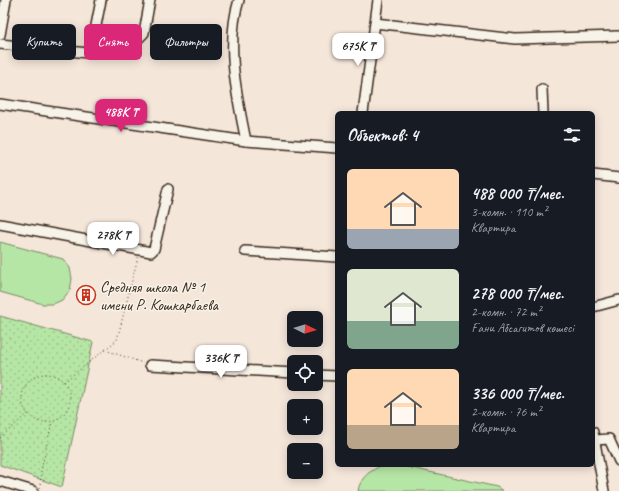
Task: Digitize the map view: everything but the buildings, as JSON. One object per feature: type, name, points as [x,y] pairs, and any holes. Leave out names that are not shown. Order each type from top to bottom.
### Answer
[{"type":"street","points":[[0,35],[6,0]]},
{"type":"street","points":[[96,24],[101,0]]},
{"type":"street","points":[[142,35],[144,33],[150,0]]},
{"type":"street","points":[[239,0],[236,10],[233,42],[236,88],[246,141]]},
{"type":"street","points":[[363,111],[378,0]]},
{"type":"street","points":[[375,23],[515,39],[619,36]]},
{"type":"street","points":[[0,44],[84,53]]},
{"type":"street","points":[[542,89],[543,111]]},
{"type":"street","points":[[0,104],[246,141],[335,148]]},
{"type":"street","points":[[595,175],[619,178]]},
{"type":"street","points":[[0,224],[151,252],[154,249],[168,189]]},
{"type":"street","points":[[245,250],[335,257]]},
{"type":"street","points":[[595,306],[619,300]]},
{"type":"street","points":[[150,365],[287,373]]},
{"type":"street","points":[[323,375],[335,376]]},
{"type":"street","points":[[595,436],[608,439],[619,461]]},
{"type":"street","points":[[595,442],[604,491]]},
{"type":"street","points":[[0,481],[33,491]]},
{"type":"path","points":[[64,382],[117,340],[140,250]]},
{"type":"path","points":[[105,350],[150,365]]},
{"type":"path","points":[[48,374],[55,376],[64,382],[70,393],[68,409],[63,415],[52,422],[41,422],[28,413],[22,399],[27,384],[33,378],[48,374]]},
{"type":"path","points":[[0,438],[28,413]]},
{"type":"path","points":[[39,491],[52,422]]},
{"type":"green space","points":[[0,242],[63,259],[70,268],[72,279],[70,290],[62,300],[53,304],[43,304],[0,292]]},
{"type":"green space","points":[[0,316],[93,342],[62,487],[0,465]]},
{"type":"green space","points":[[378,467],[407,467],[497,487],[503,491],[358,491],[361,482],[374,469]]},
{"type":"place","name":"Средняя школа № 1 имени Р. Кошкарбаева","points":[[86,295]]}]
